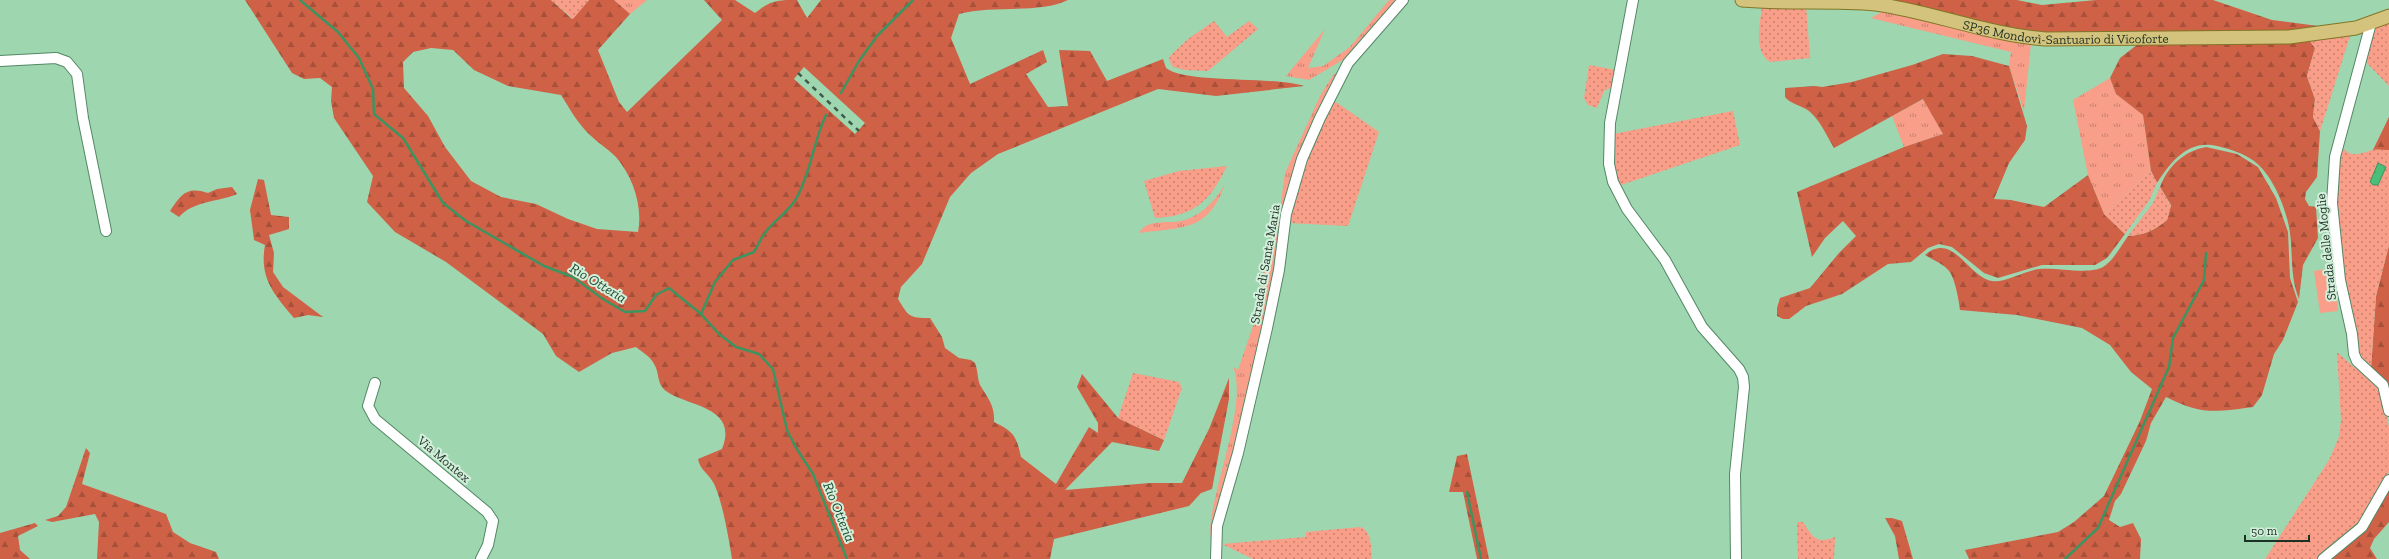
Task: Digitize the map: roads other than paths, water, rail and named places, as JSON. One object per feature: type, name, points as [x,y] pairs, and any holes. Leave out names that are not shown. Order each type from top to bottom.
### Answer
[{"type":"main road","name":"SP36 Mondovì-Santuario di Vicoforte","points":[[1742,0],[1841,0],[1874,3],[2010,35],[2046,39],[2289,37],[2336,31],[2371,23],[2389,16]]},
{"type":"street","name":"Strada di Santa Maria","points":[[1216,559],[1217,526],[1238,453],[1269,321],[1279,270],[1286,214],[1302,159],[1320,118],[1348,63],[1403,0]]},
{"type":"street","points":[[1633,0],[1610,123],[1610,170],[1619,195],[1665,260],[1702,327],[1743,374],[1744,387],[1735,474],[1736,559]]},
{"type":"street","name":"Strada delle Moglie","points":[[2371,23],[2335,158],[2332,203],[2340,280],[2352,334],[2353,352],[2357,361],[2384,385],[2389,411]]},
{"type":"street","points":[[0,61],[56,58],[67,62],[77,74],[83,118],[106,231]]},
{"type":"street","name":"Via Montex","points":[[375,383],[368,406],[375,419],[487,512],[493,521],[488,545],[481,559]]},
{"type":"street","points":[[2324,559],[2361,529],[2389,480]]},
{"type":"water","points":[[2378,163],[2386,167],[2378,185],[2373,185],[2370,182]]},
{"type":"waterway","name":"Rio Otteria","points":[[300,0],[338,32],[359,58],[373,89],[374,114],[403,138],[443,203],[466,221],[544,266],[573,277],[603,299],[625,312],[645,311],[656,295],[669,288],[701,314],[719,334],[736,347],[759,354],[773,369],[787,430],[795,446],[813,474],[847,559]]},
{"type":"waterway","points":[[841,93],[859,61],[877,36],[913,0]]},
{"type":"waterway","points":[[701,314],[715,282],[733,260],[754,252],[768,229],[796,199],[809,168],[818,136],[826,115]]},
{"type":"waterway","points":[[2065,559],[2098,528],[2169,367],[2173,338],[2204,280],[2206,253]]},
{"type":"waterway","points":[[1467,492],[1481,559]]},
{"type":"railway","points":[[798,73],[859,131]]}]
